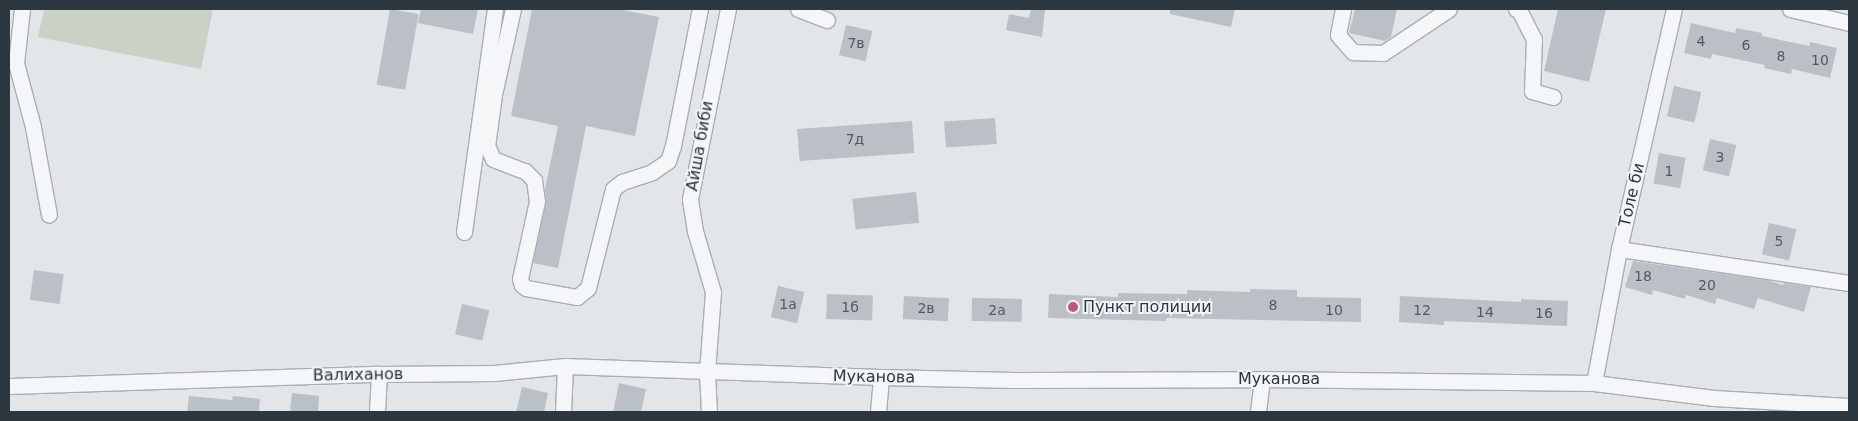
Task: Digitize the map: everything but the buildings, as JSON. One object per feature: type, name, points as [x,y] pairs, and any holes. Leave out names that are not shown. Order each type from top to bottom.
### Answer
[{"type":"street","points":[[22,9],[15,84],[33,127],[49,215]]},
{"type":"street","points":[[464,232],[495,9]]},
{"type":"street","points":[[513,9],[494,95],[487,146],[494,159],[526,171],[534,180],[537,201],[520,279],[522,285],[526,288],[577,297],[588,288],[613,189],[622,182],[652,172],[668,161],[673,146],[700,9]]},
{"type":"street","name":"Айша биби","points":[[709,412],[707,372],[713,292],[695,231],[690,199],[728,9]]},
{"type":"street","points":[[798,9],[827,20]]},
{"type":"street","points":[[1342,9],[1338,35],[1353,52],[1383,53],[1449,9]]},
{"type":"street","points":[[1516,9],[1519,10],[1534,39],[1532,91],[1554,97]]},
{"type":"street","name":"Толе би","points":[[1594,383],[1619,249],[1674,9]]},
{"type":"street","points":[[1790,9],[1849,23]]},
{"type":"street","points":[[1619,249],[1849,283]]},
{"type":"street","points":[[563,412],[565,366]]},
{"type":"street","name":"Валиханов","points":[[9,386],[494,372],[565,366],[707,372]]},
{"type":"street","name":"Муканова","points":[[707,372],[881,378],[1262,379],[1594,383],[1714,398],[1849,406]]},
{"type":"street","points":[[376,412],[380,374]]},
{"type":"street","points":[[878,412],[881,378]]},
{"type":"street","points":[[1258,412],[1262,379]]},
{"type":"shaded area","points":[[44,9],[213,9],[201,69],[38,37]]},
{"type":"place","name":"Пункт полиции","points":[[1073,307]]}]
